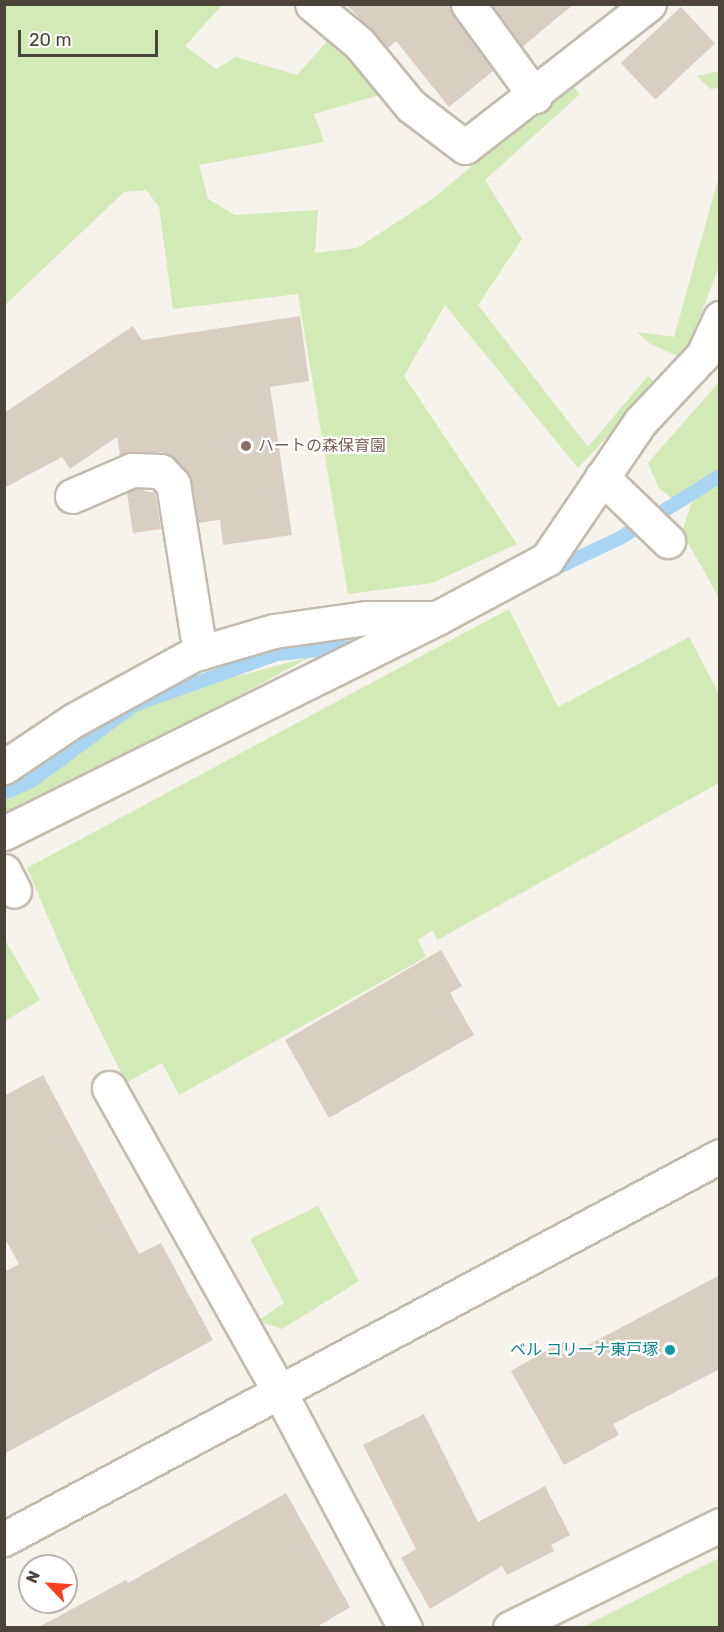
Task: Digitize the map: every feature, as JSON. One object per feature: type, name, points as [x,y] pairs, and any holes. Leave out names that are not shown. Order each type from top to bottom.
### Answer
[{"type":"street","points":[[312,4],[359,43],[411,106],[465,147],[535,96],[649,4]]},
{"type":"street","points":[[468,4],[535,96]]},
{"type":"street","points":[[4,833],[439,617],[547,559],[640,422],[703,355],[720,318]]},
{"type":"street","points":[[72,495],[132,470],[160,471],[172,484],[200,653]]},
{"type":"street","points":[[602,477],[668,541]]},
{"type":"street","points":[[4,768],[74,720],[200,653],[274,631],[368,618],[439,617]]},
{"type":"street","points":[[109,1089],[280,1393],[405,1628]]},
{"type":"street","points":[[4,1539],[720,1156]]},
{"type":"street","points":[[510,1628],[720,1525]]},
{"type":"green space","points":[[5,5],[222,5],[185,46],[216,69],[236,57],[297,75],[330,38],[379,95],[314,114],[324,142],[199,165],[208,199],[235,215],[318,210],[315,253],[357,248],[431,200],[571,84],[580,94],[485,180],[522,239],[478,305],[588,447],[648,376],[657,384],[578,468],[445,305],[404,376],[517,544],[432,583],[348,594],[298,294],[173,309],[159,207],[146,190],[124,192],[5,305]]},
{"type":"green space","points":[[719,71],[719,88],[710,89],[697,76]]},
{"type":"green space","points":[[719,176],[719,266],[687,352],[679,357],[649,343],[637,332],[674,337]]},
{"type":"green space","points":[[719,382],[719,470],[676,502],[659,488],[648,463]]},
{"type":"green space","points":[[719,482],[719,598],[682,532],[692,502]]},
{"type":"green space","points":[[509,609],[558,707],[689,637],[719,694],[719,783],[437,940],[433,930],[418,940],[426,957],[179,1095],[162,1063],[126,1083],[72,973],[27,868]]},
{"type":"green space","points":[[310,657],[63,792],[5,816],[4,803],[84,743],[139,710],[230,678]]},
{"type":"green space","points":[[4,938],[40,1000],[5,1021],[4,1021]]},
{"type":"green space","points":[[318,1206],[359,1281],[282,1329],[258,1321],[284,1303],[250,1239]]},
{"type":"green space","points":[[719,1558],[719,1627],[583,1627]]},
{"type":"building","points":[[346,4],[450,4],[453,15],[493,71],[449,107],[396,41],[388,48]]},
{"type":"building","points":[[492,4],[574,4],[522,47]]},
{"type":"building","points":[[681,7],[715,44],[655,99],[621,63]]},
{"type":"building","points":[[300,316],[309,381],[270,387],[292,535],[223,545],[220,520],[198,523],[191,480],[175,458],[162,452],[120,455],[117,437],[70,469],[62,457],[4,488],[4,413],[133,326],[142,340]]},
{"type":"building","points":[[136,489],[155,493],[161,529],[133,533],[127,493]]},
{"type":"building","points":[[441,950],[462,986],[450,993],[474,1035],[329,1118],[285,1040]]},
{"type":"building","points":[[43,1075],[139,1254],[161,1243],[213,1340],[4,1454],[4,1272],[19,1264],[4,1237],[4,1096]]},
{"type":"building","points":[[720,1275],[720,1369],[613,1424],[619,1435],[564,1465],[511,1371],[565,1340],[573,1353]]},
{"type":"building","points":[[424,1414],[478,1522],[545,1486],[570,1535],[551,1545],[554,1551],[507,1575],[502,1566],[430,1609],[401,1558],[416,1549],[363,1445]]},
{"type":"building","points":[[286,1493],[350,1607],[315,1628],[37,1628],[63,1614],[78,1614],[78,1606],[126,1580],[128,1583]]},
{"type":"waterway","points":[[546,573],[620,538],[720,476]]},
{"type":"waterway","points":[[4,793],[33,780],[134,705],[277,654],[361,646]]},
{"type":"place","name":"ハートの森保育園","points":[[246,446]]},
{"type":"place","name":"ベル コリーナ東戸塚","points":[[670,1350]]}]
